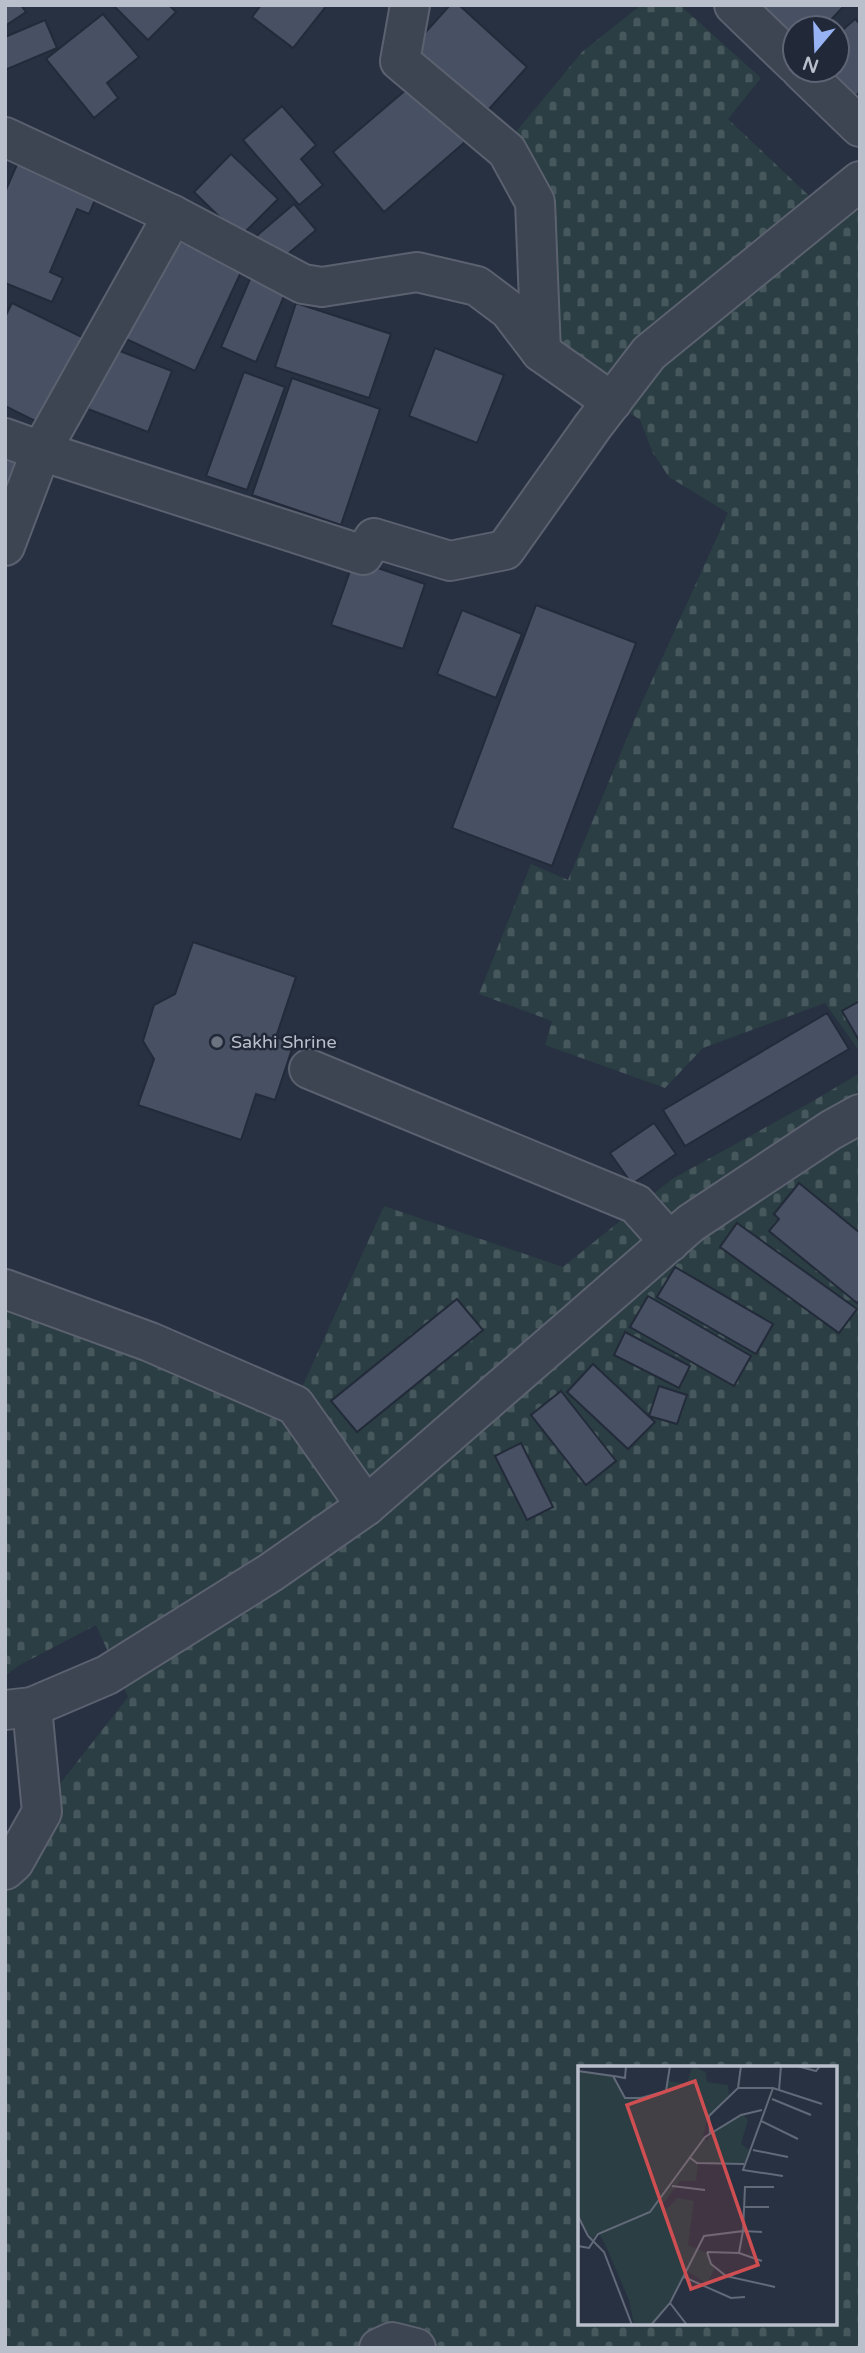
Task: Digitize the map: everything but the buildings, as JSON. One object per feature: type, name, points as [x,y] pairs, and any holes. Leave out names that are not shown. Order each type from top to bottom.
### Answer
[{"type":"street","points":[[410,5],[400,61],[507,151],[536,202],[541,352]]},
{"type":"street","points":[[734,5],[781,50]]},
{"type":"street","points":[[815,84],[860,127]]},
{"type":"street","points":[[5,137],[173,215],[303,285],[322,287],[417,272],[477,286],[509,310],[541,352],[612,402]]},
{"type":"street","points":[[5,438],[362,555],[374,538],[450,561],[505,550],[649,353],[860,181]]},
{"type":"street","points":[[5,546],[41,451],[173,215]]},
{"type":"street","points":[[309,1069],[636,1204],[670,1242]]},
{"type":"street","points":[[5,1870],[14,1862],[43,1812],[19,1708],[107,1675],[270,1573],[366,1506],[691,1223],[831,1130],[860,1114]]},
{"type":"street","points":[[5,1289],[150,1342],[295,1405],[366,1506]]},
{"type":"street","points":[[379,2348],[392,2342],[416,2348]]},
{"type":"green space","points":[[641,5],[680,5],[761,78],[728,119],[823,209],[860,179],[860,1052],[825,1003],[703,1048],[665,1088],[545,1045],[552,1021],[479,994],[531,864],[568,880],[639,709],[728,513],[669,477],[653,453],[640,420],[533,342],[531,210],[505,145],[582,52]]},
{"type":"green space","points":[[860,1073],[860,2348],[5,2348],[5,1873],[41,1808],[128,1697],[96,1625],[18,1666],[5,1676],[5,1289],[294,1405],[384,1206],[563,1267],[672,1179]]},
{"type":"place","name":"Sakhi Shrine","points":[[217,1042]]}]
